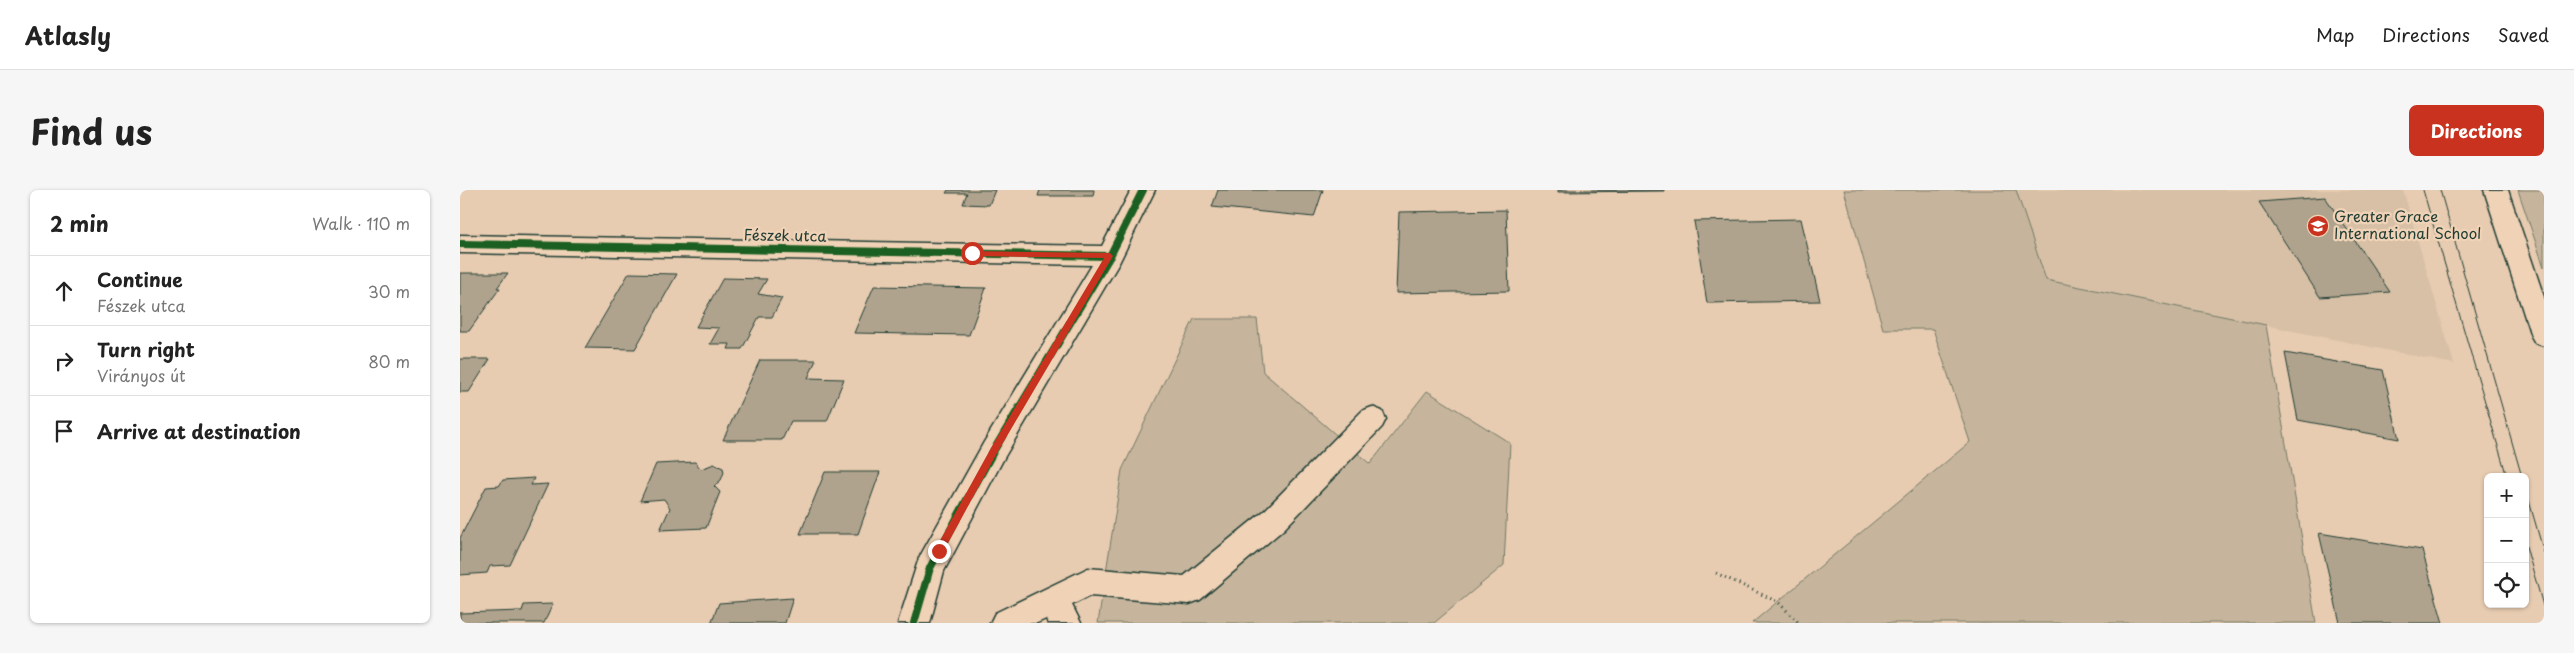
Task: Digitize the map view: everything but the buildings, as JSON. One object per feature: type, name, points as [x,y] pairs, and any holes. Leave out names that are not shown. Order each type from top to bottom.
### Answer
[{"type":"street","points":[[914,623],[930,568],[994,450],[1110,256],[1144,190]]},
{"type":"street","points":[[2496,190],[2544,336]]},
{"type":"street","name":"Fészek utca","points":[[460,244],[1110,256]]},
{"type":"street","points":[[1006,623],[1058,611],[1088,582],[1189,590],[1274,520],[1372,419]]},
{"type":"path","points":[[1716,573],[1778,602],[1799,623]]},
{"type":"shaded area","points":[[1844,190],[2016,190],[2046,280],[2266,325],[2316,623],[1752,623],[1970,442],[1933,329],[1883,329]]},
{"type":"shaded area","points":[[2016,190],[2403,190],[2454,364],[2046,280]]},
{"type":"shaded area","points":[[2518,190],[2544,190],[2544,267]]},
{"type":"shaded area","points":[[1194,319],[1257,319],[1263,372],[1370,464],[1427,391],[1510,443],[1504,565],[1434,623],[1098,623],[1122,470]]},
{"type":"tram line","points":[[2423,190],[2506,473]]},
{"type":"tram line","points":[[2440,190],[2521,473]]},
{"type":"tram line","points":[[2529,501],[2544,553]]},
{"type":"tram line","points":[[2529,557],[2544,609]]},
{"type":"cycle path","points":[[914,623],[930,568],[994,450],[1110,256],[1143,190]]},
{"type":"cycle path","points":[[460,244],[1110,256]]},
{"type":"place","name":"Greater Grace International School","points":[[2318,226]]},
{"type":"route","points":[[939,551],[994,450],[1110,256],[972,253]]}]
